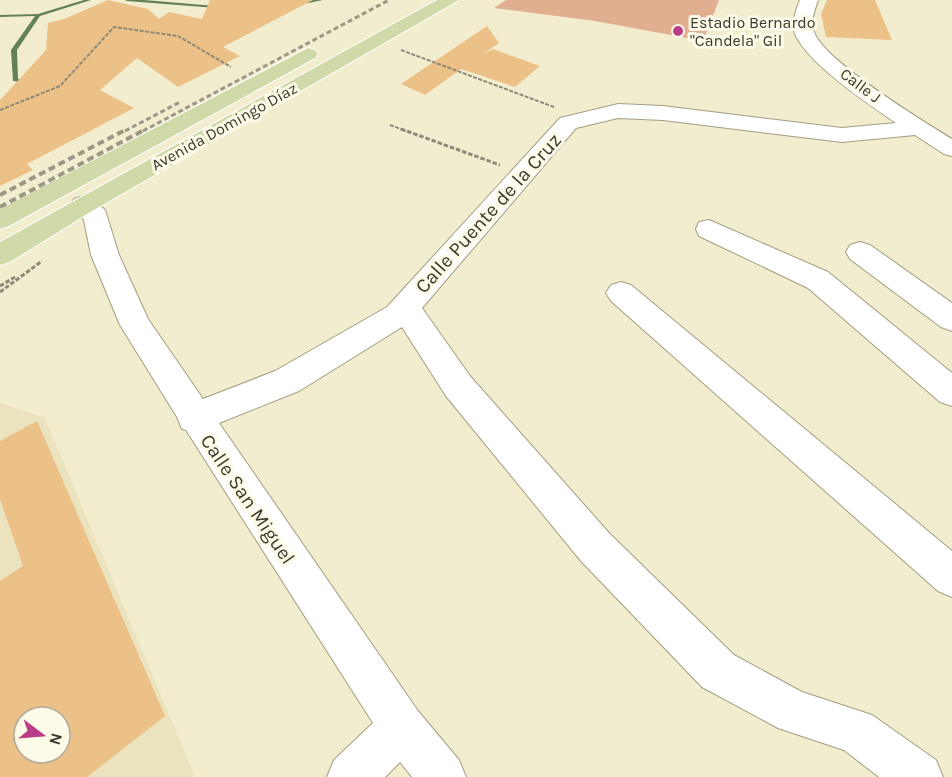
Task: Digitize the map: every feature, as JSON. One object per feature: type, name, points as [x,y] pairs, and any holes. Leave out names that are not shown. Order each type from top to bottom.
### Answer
[{"type":"main road","points":[[365,23],[407,0]]},
{"type":"main road","name":"Avenida Domingo Díaz","points":[[0,255],[83,205],[450,0]]},
{"type":"main road","name":"Avenida Domingo Díaz","points":[[0,220],[324,45]]},
{"type":"street","name":"Calle J","points":[[809,0],[805,6],[804,32],[820,53],[918,128],[952,149]]},
{"type":"street","name":"Calle Puente de la Cruz","points":[[194,418],[287,381],[398,315],[568,123],[618,111],[663,112],[842,135],[918,128]]},
{"type":"street","name":"Calle San Miguel","points":[[83,205],[96,216],[105,255],[135,325],[194,418],[402,727],[442,777]]},
{"type":"street","points":[[709,229],[818,280],[952,393]]},
{"type":"street","points":[[860,252],[952,319]]},
{"type":"street","points":[[621,293],[952,576]]},
{"type":"street","points":[[405,307],[458,386],[588,538],[718,671],[794,712],[856,731],[919,777]]},
{"type":"street","points":[[351,777],[402,727]]},
{"type":"path","points":[[0,110],[40,96],[60,86],[114,27],[178,36],[231,67]]},
{"type":"path","points":[[397,48],[556,108]]},
{"type":"path","points":[[390,125],[501,165]]},
{"type":"shaded area","name":"Estadio Bernardo \"Candela\" Gil","points":[[506,0],[719,0],[703,41],[595,21],[494,8]]},
{"type":"shaded area","points":[[0,403],[45,418],[195,777],[0,777]]},
{"type":"building","points":[[108,0],[148,9],[159,19],[169,12],[202,19],[210,0],[313,0],[223,47],[240,56],[178,87],[137,58],[100,90],[134,108],[27,164],[33,170],[0,186],[0,100],[46,50],[48,23],[64,19]]},
{"type":"building","points":[[827,0],[875,0],[892,40],[826,37],[821,14]]},
{"type":"building","points":[[487,26],[499,43],[483,54],[493,49],[540,66],[515,87],[461,69],[425,95],[401,84]]},
{"type":"building","points":[[37,421],[165,716],[87,777],[0,777],[0,581],[23,566],[0,499],[0,441]]},
{"type":"waterway","points":[[38,15],[89,0]]},
{"type":"waterway","points":[[127,0],[216,7]]},
{"type":"waterway","points":[[298,4],[321,0]]},
{"type":"waterway","points":[[0,16],[38,15]]},
{"type":"waterway","points":[[29,81],[15,80],[14,50],[38,15]]},
{"type":"railway","points":[[143,131],[389,0]]},
{"type":"railway","points":[[125,131],[180,102]]},
{"type":"railway","points":[[0,195],[127,129]]},
{"type":"railway","points":[[0,207],[146,129]]},
{"type":"place","name":"Estadio Bernardo \"Candela\" Gil","points":[[678,31]]}]
